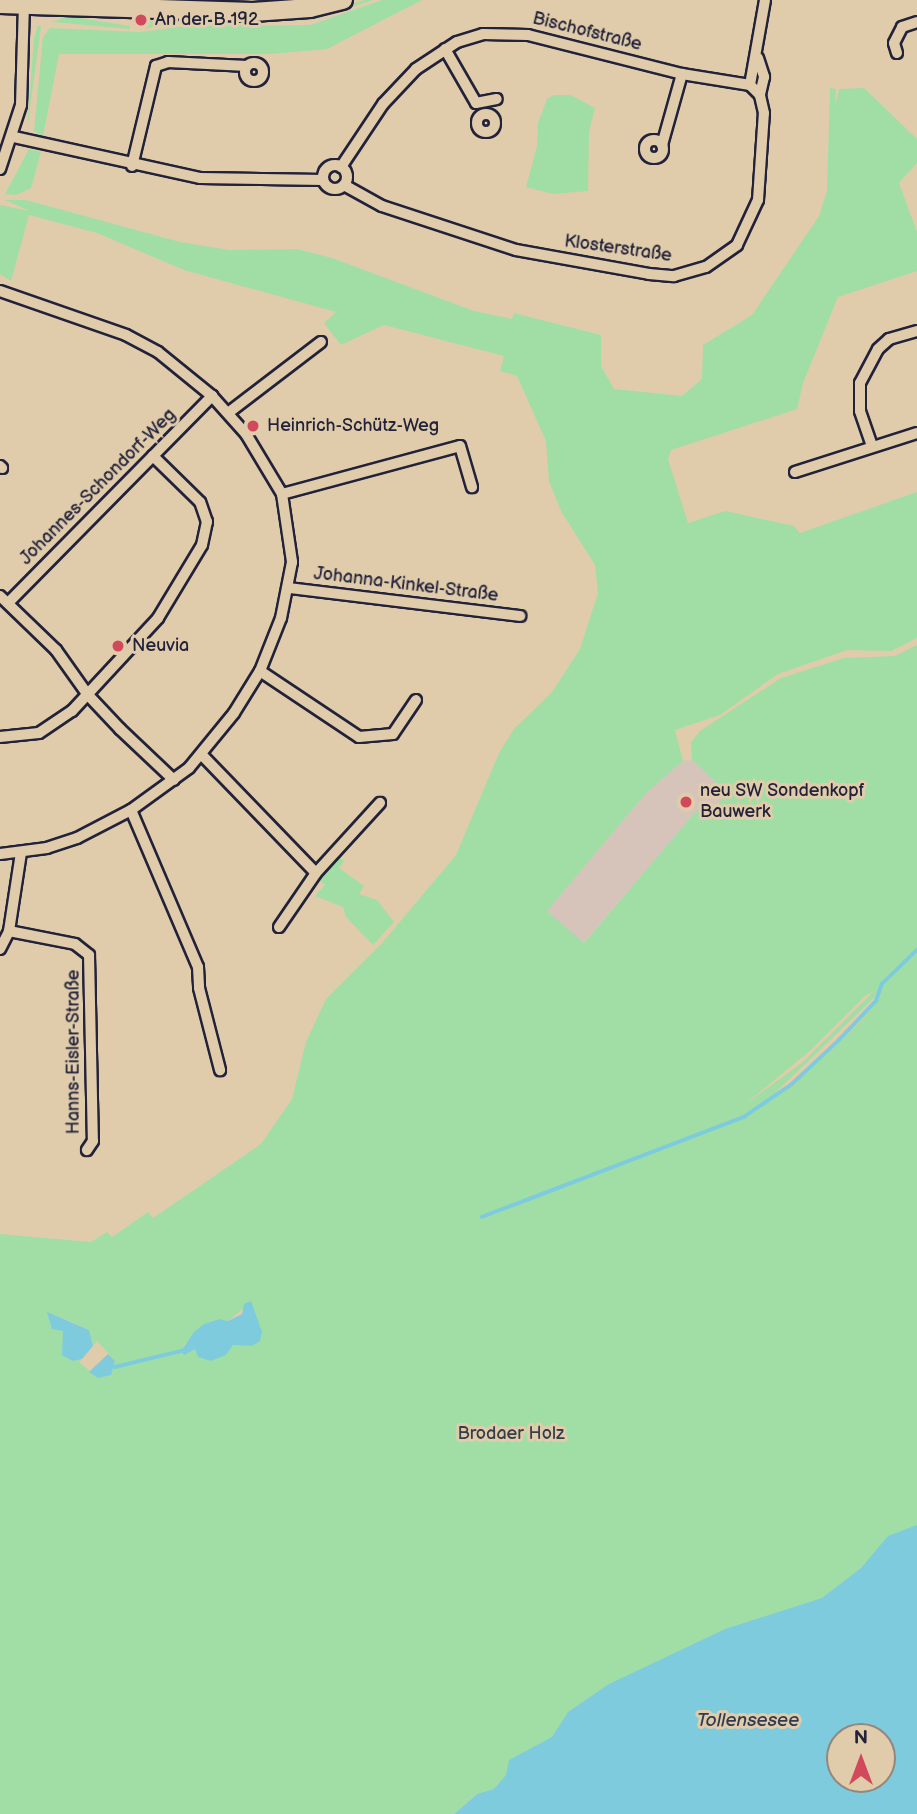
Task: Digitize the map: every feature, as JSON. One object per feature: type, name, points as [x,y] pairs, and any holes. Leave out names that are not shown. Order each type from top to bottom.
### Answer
[{"type":"main road","points":[[0,4],[262,12],[343,0]]},
{"type":"street","name":"Klosterstraße","points":[[750,85],[758,58],[765,0]]},
{"type":"street","points":[[0,169],[14,136],[21,105],[24,5]]},
{"type":"street","points":[[897,53],[894,43],[902,27],[917,22]]},
{"type":"street","name":"Bischofstraße","points":[[341,167],[383,104],[416,69],[470,36],[512,33],[682,74],[750,85]]},
{"type":"street","points":[[445,49],[482,114]]},
{"type":"street","name":"Klosterstraße","points":[[14,136],[132,166],[234,181],[323,180],[331,189],[344,185],[382,206],[493,244],[649,274],[690,273],[723,257],[749,227],[763,162],[764,113],[760,95],[764,77],[758,58]]},
{"type":"street","points":[[132,166],[156,66],[168,62],[247,66]]},
{"type":"street","points":[[662,145],[682,74]]},
{"type":"street","points":[[750,85],[760,95]]},
{"type":"street","points":[[476,103],[497,99]]},
{"type":"street","points":[[323,180],[330,167],[341,167],[347,178],[344,185]]},
{"type":"street","points":[[0,289],[13,297],[126,335],[158,352],[212,396],[259,452],[282,494],[292,542],[289,588],[260,671],[201,754],[174,780],[131,810],[77,838],[22,853],[0,854]]},
{"type":"street","points":[[872,446],[860,411],[860,383],[878,349],[889,339],[917,331]]},
{"type":"street","points":[[228,413],[321,342]]},
{"type":"street","name":"Johannes-Schondorf-Weg","points":[[4,599],[153,457],[212,396]]},
{"type":"street","points":[[795,472],[917,433]]},
{"type":"street","points":[[282,494],[460,446],[472,487]]},
{"type":"street","points":[[0,737],[39,733],[57,724],[88,695],[158,618],[206,534],[200,502],[153,457]]},
{"type":"street","name":"Johanna-Kinkel-Straße","points":[[289,588],[520,615]]},
{"type":"street","points":[[4,599],[56,650],[88,695],[174,780]]},
{"type":"street","points":[[260,671],[359,737],[393,734],[416,700]]},
{"type":"street","points":[[201,754],[316,873]]},
{"type":"street","points":[[279,927],[316,873],[380,803]]},
{"type":"street","points":[[131,810],[198,967],[220,1070]]},
{"type":"street","points":[[0,949],[9,931],[22,853]]},
{"type":"street","name":"Hanns-Eisler-Straße","points":[[9,931],[75,944],[89,954],[93,1141],[87,1150]]},
{"type":"shaded area","points":[[692,760],[727,793],[706,818],[697,811],[583,943],[547,911],[647,792],[683,761]]},
{"type":"green space","points":[[373,0],[313,20],[170,23],[139,30],[142,23],[162,20],[311,16]]},
{"type":"green space","points":[[382,0],[422,0],[327,49],[272,54],[59,54],[43,136],[34,131],[43,37],[50,28],[140,32],[186,26],[310,25]]},
{"type":"green space","points":[[68,16],[130,26],[130,29],[52,22]]},
{"type":"green space","points":[[38,25],[41,27],[27,130],[34,38]]},
{"type":"green space","name":"Brodaer Holz","points":[[830,88],[836,89],[835,107],[839,89],[864,88],[917,139],[917,163],[899,183],[917,232],[917,271],[838,297],[803,383],[797,409],[671,450],[668,459],[688,523],[725,511],[794,526],[800,533],[917,492],[917,638],[891,651],[847,650],[778,674],[720,715],[675,730],[683,761],[647,792],[547,911],[584,943],[697,810],[706,818],[727,793],[692,760],[691,742],[700,731],[781,678],[844,658],[895,656],[917,645],[917,1533],[903,1551],[543,1782],[476,1794],[454,1814],[0,1814],[0,1234],[91,1242],[107,1232],[112,1237],[148,1212],[153,1218],[261,1144],[292,1099],[306,1042],[326,999],[383,942],[456,855],[499,753],[514,729],[552,692],[580,649],[598,593],[595,565],[561,511],[549,481],[546,441],[517,376],[500,371],[504,356],[384,325],[341,345],[324,323],[336,312],[184,270],[97,233],[29,215],[11,281],[0,274],[0,205],[30,211],[5,200],[26,200],[180,242],[229,250],[297,249],[332,258],[474,311],[512,319],[514,313],[601,335],[601,366],[614,389],[682,396],[702,379],[703,345],[752,315],[819,216],[827,191]],"holes":[[[873,992],[803,1062],[744,1105],[812,1049],[866,995]],[[880,992],[877,1003],[851,1031],[793,1086],[774,1094]],[[251,1302],[226,1355],[183,1346],[204,1324],[219,1319],[228,1321]],[[67,1320],[89,1330],[93,1346],[97,1341],[115,1361],[98,1378],[79,1362],[82,1359],[73,1361],[63,1330],[53,1323]]]},
{"type":"green space","points":[[554,95],[570,95],[595,108],[589,132],[588,191],[553,194],[526,187],[537,146],[538,123],[547,99]]},
{"type":"green space","points":[[29,149],[41,152],[31,188],[16,195],[5,194]]},
{"type":"green space","points":[[337,855],[344,861],[339,868],[364,886],[359,894],[377,900],[394,922],[373,945],[346,917],[343,907],[315,896],[325,885],[318,879]]},
{"type":"water","points":[[251,1301],[262,1332],[260,1341],[252,1346],[233,1345],[226,1355],[211,1361],[198,1357],[195,1349],[184,1355],[181,1351],[194,1332],[204,1324],[219,1319],[228,1321],[242,1314],[244,1304]]},
{"type":"water","points":[[47,1312],[89,1330],[93,1346],[82,1359],[73,1361],[62,1355],[63,1331],[52,1329]]},
{"type":"water","points":[[108,1354],[115,1361],[111,1375],[98,1378],[89,1372]]},
{"type":"water","name":"Tollensesee","points":[[917,1525],[917,1814],[454,1814],[477,1794],[494,1789],[506,1775],[509,1760],[552,1737],[568,1712],[609,1684],[725,1629],[822,1598],[861,1568],[888,1536]]},
{"type":"waterway","points":[[482,1217],[744,1117],[792,1084],[839,1040],[876,1001],[882,984],[917,950]]},
{"type":"waterway","points":[[115,1367],[181,1351]]},
{"type":"place","name":"An der B 192","points":[[141,20]]},
{"type":"place","name":"Heinrich-Schütz-Weg","points":[[253,426]]},
{"type":"place","name":"Neuvia","points":[[118,646]]},
{"type":"place","name":"neu SW Sondenkopf Bauwerk","points":[[686,802]]}]
